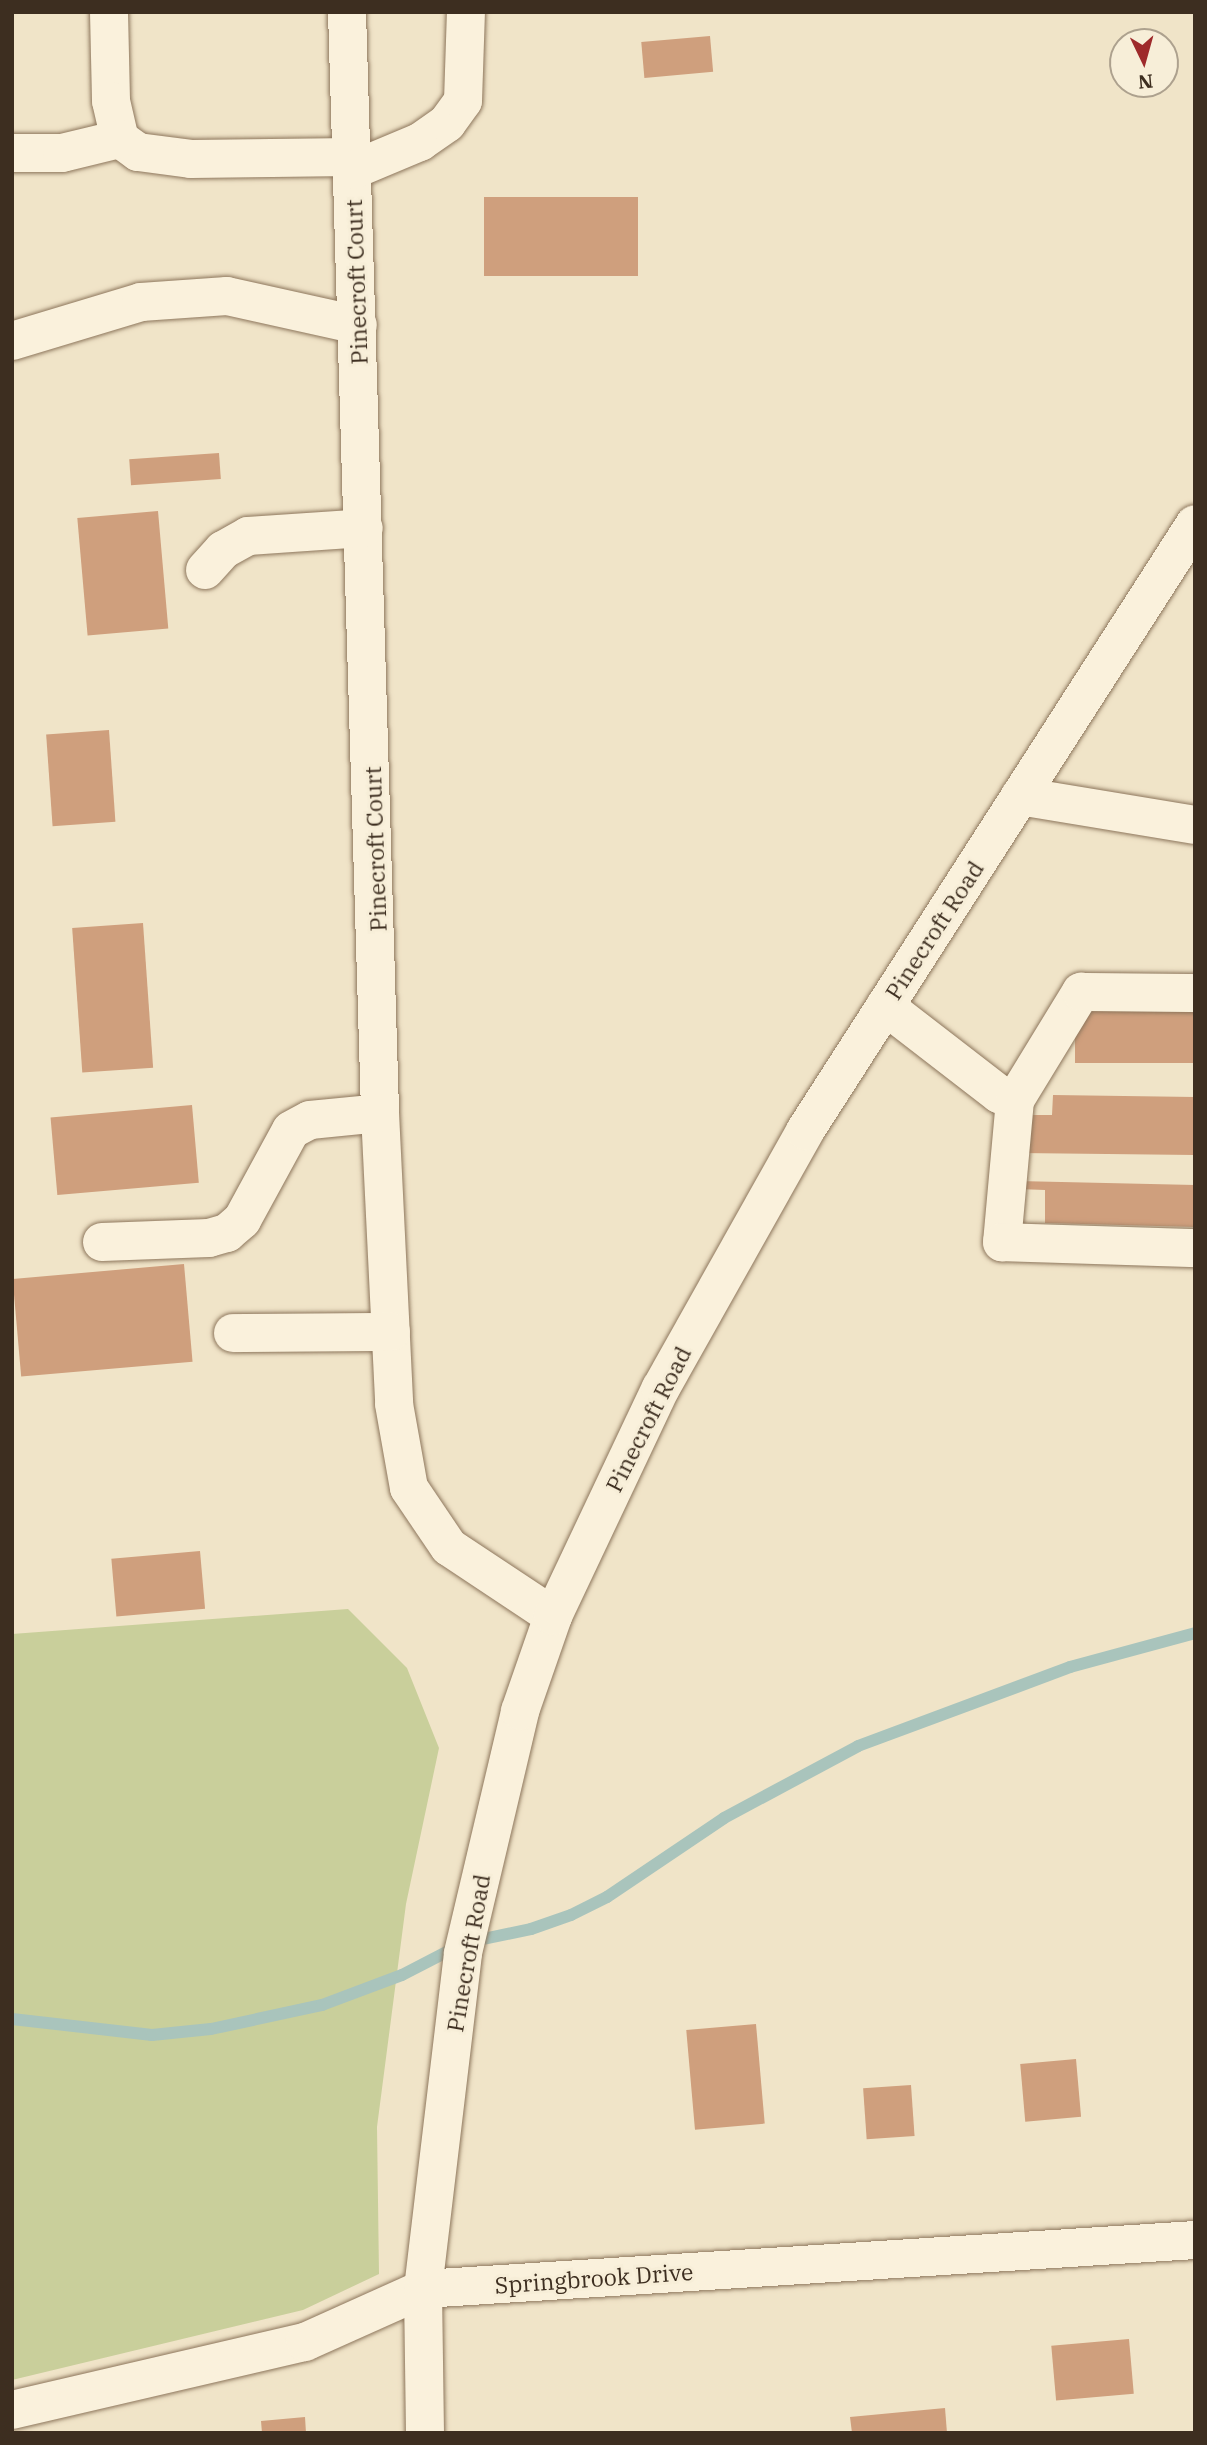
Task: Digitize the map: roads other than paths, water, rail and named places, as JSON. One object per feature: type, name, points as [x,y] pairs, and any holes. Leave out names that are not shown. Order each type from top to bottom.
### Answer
[{"type":"street","points":[[109,12],[111,101],[120,139],[138,152],[191,159],[352,164],[420,142],[447,123],[463,100],[466,12]]},
{"type":"street","name":"Pinecroft Court","points":[[347,12],[365,528],[380,1113],[394,1404],[410,1488],[449,1548],[553,1616]]},
{"type":"street","points":[[12,153],[62,153],[120,139]]},
{"type":"street","points":[[12,341],[141,302],[226,296],[358,325]]},
{"type":"street","name":"Pinecroft Road","points":[[425,2433],[423,2289],[463,1953],[520,1711],[553,1616],[661,1388],[805,1131],[1195,524]]},
{"type":"street","points":[[205,570],[223,550],[248,537],[365,528]]},
{"type":"street","points":[[1020,796],[1195,825]]},
{"type":"street","points":[[1195,993],[1081,992],[1015,1100],[1002,1242],[1195,1248]]},
{"type":"street","points":[[885,1006],[999,1094],[1015,1100]]},
{"type":"street","points":[[102,1242],[209,1238],[227,1233],[242,1220],[291,1130],[310,1120],[380,1113]]},
{"type":"street","points":[[233,1333],[391,1332]]},
{"type":"street","name":"Springbrook Drive","points":[[12,2410],[304,2342],[423,2289],[1195,2240]]},
{"type":"waterway","points":[[12,2019],[152,2035],[211,2029],[322,2005],[402,1975],[464,1943],[531,1929],[571,1915],[607,1897],[724,1818],[858,1746],[1070,1667],[1195,1633]]}]
